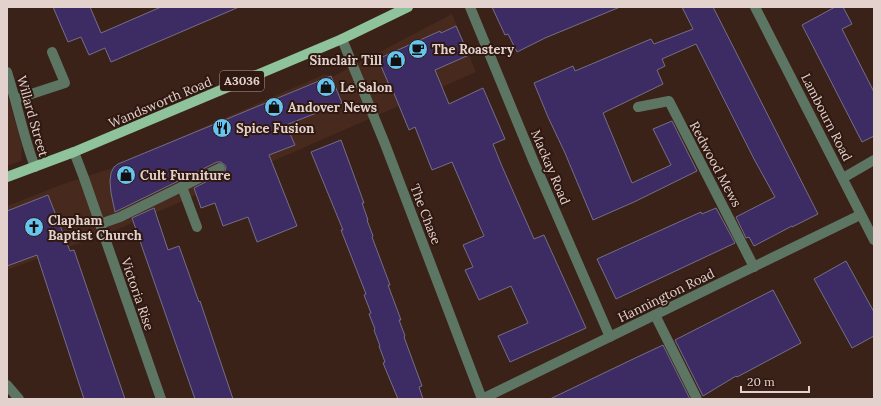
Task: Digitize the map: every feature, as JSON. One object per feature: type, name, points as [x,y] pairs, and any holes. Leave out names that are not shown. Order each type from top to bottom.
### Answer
[{"type":"main road","name":"Wandsworth Road","points":[[7,177],[74,152],[342,39],[408,7]]},
{"type":"street","name":"Mackay Road","points":[[470,7],[533,160],[610,337]]},
{"type":"street","name":"Lambourn Road","points":[[755,7],[874,240]]},
{"type":"street","name":"The Chase","points":[[342,39],[385,144],[482,399]]},
{"type":"street","points":[[16,99],[65,83],[52,52]]},
{"type":"street","name":"Willard Street","points":[[7,72],[16,99],[25,140],[35,167]]},
{"type":"street","name":"Redwood Mews","points":[[638,107],[669,101],[754,267]]},
{"type":"street","name":"Victoria Rise","points":[[74,152],[161,399]]},
{"type":"street","points":[[843,178],[874,160]]},
{"type":"street","points":[[100,224],[120,217],[220,168]]},
{"type":"street","points":[[182,187],[197,227]]},
{"type":"street","name":"Hannington Road","points":[[482,399],[860,215]]},
{"type":"street","points":[[655,315],[697,399]]},
{"type":"street","points":[[7,385],[19,399]]},
{"type":"shaded area","points":[[452,14],[476,72],[123,227],[7,270],[7,206],[63,184],[116,167],[124,162],[325,74],[332,77]]},
{"type":"shaded area","points":[[7,93],[22,146],[21,161],[7,166]]},
{"type":"building","points":[[53,7],[90,7],[101,33],[161,7],[239,7],[111,62],[105,48],[89,55],[81,37],[68,42]]},
{"type":"building","points":[[492,7],[620,7],[545,38],[517,52],[508,34],[505,35]]},
{"type":"building","points":[[682,7],[713,7],[818,214],[754,246],[749,237],[746,238],[736,217],[775,197],[754,159],[696,44],[662,59],[665,66],[657,70],[663,84],[603,113],[632,183],[671,165],[653,129],[672,121],[697,171],[593,220],[534,83],[573,66],[575,71],[651,39],[654,44],[693,29]]},
{"type":"building","points":[[835,7],[843,7],[852,24],[842,29],[874,92],[874,136],[862,142],[802,25]]},
{"type":"building","points":[[456,26],[469,55],[435,70],[449,104],[483,88],[505,139],[493,144],[501,164],[534,239],[544,235],[586,328],[510,362],[498,336],[528,323],[511,286],[479,300],[465,270],[473,267],[463,245],[484,236],[452,162],[432,170],[415,127],[409,130],[378,59],[440,31],[441,33]]},
{"type":"building","points":[[331,76],[342,103],[286,125],[295,145],[269,155],[297,226],[257,242],[248,217],[223,226],[215,203],[201,208],[194,188],[225,172],[226,166],[221,162],[217,162],[115,212],[110,181],[111,173],[114,167],[118,164]]},
{"type":"building","points":[[341,140],[364,203],[362,203],[373,236],[372,237],[390,285],[388,285],[401,320],[399,320],[405,336],[404,337],[422,386],[419,387],[423,399],[398,399],[383,363],[385,362],[369,314],[371,313],[364,295],[366,294],[341,230],[343,230],[311,152]]},
{"type":"building","points":[[48,195],[70,251],[74,250],[125,399],[84,399],[37,255],[7,266],[7,211]]},
{"type":"building","points":[[154,208],[168,250],[179,246],[199,302],[200,301],[233,399],[195,399],[132,218]]},
{"type":"building","points":[[716,208],[735,243],[616,299],[597,259],[701,212],[702,214]]},
{"type":"building","points":[[846,261],[874,312],[874,336],[852,348],[814,279]]},
{"type":"building","points":[[773,290],[801,343],[737,377],[736,376],[703,396],[675,340]]},
{"type":"building","points":[[663,345],[690,399],[550,399],[631,360]]},
{"type":"place","name":"The Roastery","points":[[418,49]]},
{"type":"place","name":"Sinclair Till","points":[[396,60]]},
{"type":"place","name":"Le Salon","points":[[326,87]]},
{"type":"place","name":"Andover News","points":[[274,107]]},
{"type":"place","name":"Spice Fusion","points":[[222,128]]},
{"type":"place","name":"Cult Furniture","points":[[126,175]]},
{"type":"place","name":"Clapham Baptist Church","points":[[34,227]]}]
